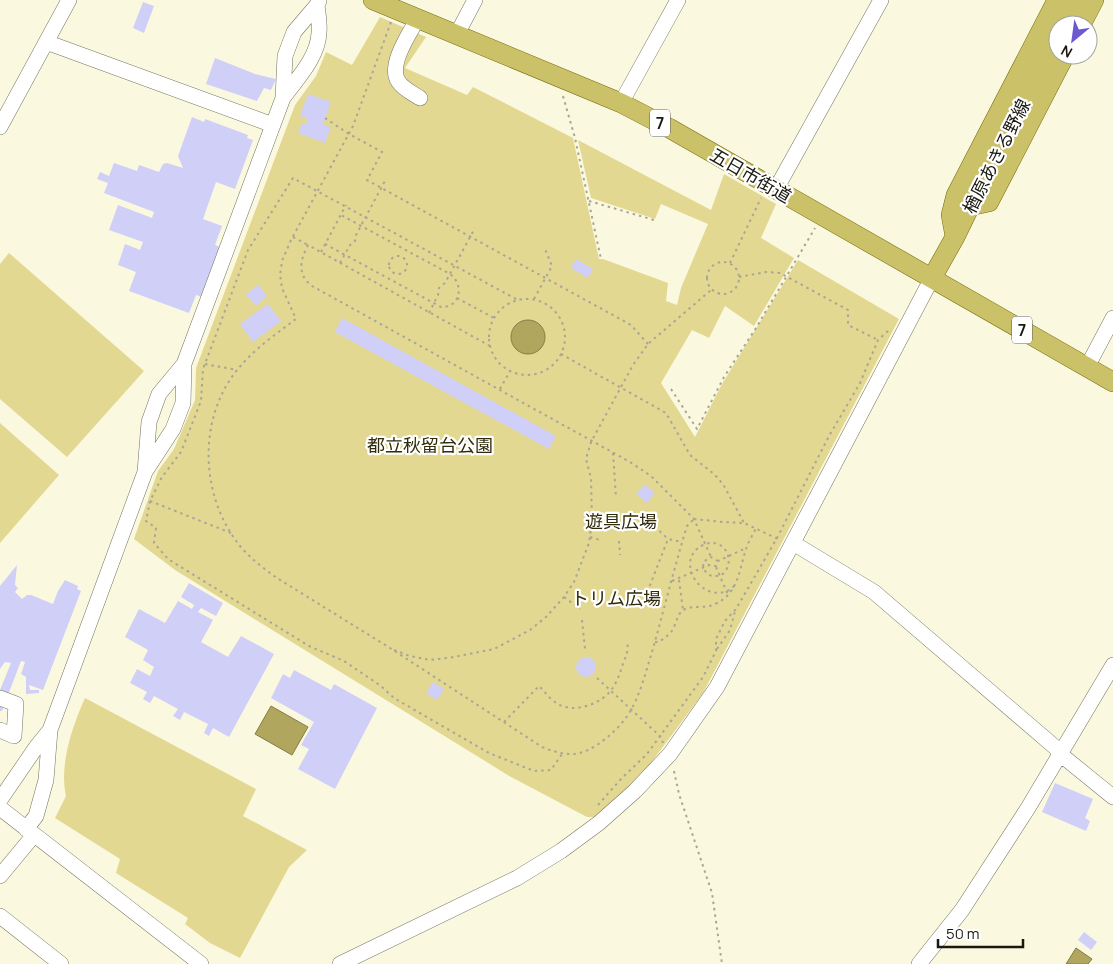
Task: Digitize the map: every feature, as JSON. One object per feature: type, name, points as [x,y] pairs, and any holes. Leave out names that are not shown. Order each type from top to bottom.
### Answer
[{"type":"main road","name":"五日市街道","points":[[373,0],[621,103],[669,128],[769,192],[823,216],[1113,382]]},
{"type":"main road","points":[[955,237],[951,215],[956,195],[1057,0]]},
{"type":"main road","points":[[1068,15],[1076,0]]},
{"type":"main road","points":[[1086,15],[1094,0]]},
{"type":"main road","name":"楢原あきる野線","points":[[932,278],[955,237],[1048,54]]},
{"type":"main road","points":[[970,206],[989,202],[1061,65]]},
{"type":"street","points":[[0,127],[69,0]]},
{"type":"street","points":[[457,34],[475,0]]},
{"type":"street","points":[[621,103],[678,0]]},
{"type":"street","points":[[769,192],[881,0]]},
{"type":"street","points":[[283,98],[285,56],[294,32],[318,3]]},
{"type":"street","points":[[145,472],[148,429],[159,394],[184,364],[283,98],[309,63],[319,34],[318,3]]},
{"type":"street","points":[[418,18],[400,51],[395,74],[398,82],[405,89],[420,98]]},
{"type":"street","points":[[300,25],[308,23],[315,26],[319,34]]},
{"type":"street","points":[[46,42],[273,125]]},
{"type":"street","points":[[285,56],[291,67],[300,70],[309,63]]},
{"type":"street","points":[[340,964],[517,878],[561,851],[600,823],[635,791],[717,687],[788,542],[932,278]]},
{"type":"street","points":[[1086,367],[1113,318]]},
{"type":"street","points":[[0,876],[30,832],[36,816],[46,780],[50,730],[145,472],[169,436],[183,403],[184,364]]},
{"type":"street","points":[[164,389],[180,392],[183,397]]},
{"type":"street","points":[[148,429],[154,436],[161,438],[169,436]]},
{"type":"street","points":[[788,542],[874,592],[1056,748],[1060,754],[1113,797]]},
{"type":"street","points":[[919,964],[962,910],[1028,808],[1113,664]]},
{"type":"street","points":[[0,698],[16,704],[14,736],[0,730]]},
{"type":"street","points":[[0,800],[50,730]]},
{"type":"street","points":[[0,808],[201,964]]},
{"type":"street","points":[[0,916],[61,964]]},
{"type":"path","points":[[397,10],[348,134],[282,261],[280,275],[282,288],[296,319],[254,352],[237,370],[220,399],[211,429],[209,475],[213,494],[231,533],[240,546],[277,578],[390,648],[542,747],[562,754],[574,754],[602,741],[616,729],[631,710],[655,642],[687,526],[694,518]]},
{"type":"path","points":[[557,76],[575,138],[601,259]]},
{"type":"path","points":[[325,118],[348,134],[382,152],[367,180],[631,325],[648,344]]},
{"type":"path","points":[[516,299],[505,305],[494,318],[490,327],[490,346],[499,363],[510,371],[523,375],[537,374],[549,368],[559,359],[564,347],[565,333],[562,320],[554,309],[534,299],[516,299],[293,178],[248,250],[203,369],[201,401],[181,452],[162,477],[150,501],[146,521],[156,528],[154,543],[168,558],[302,641],[344,661],[381,686],[394,698],[489,753],[534,771],[551,770],[562,754]]},
{"type":"path","points":[[340,263],[350,245],[355,241],[356,235],[386,178]]},
{"type":"path","points":[[730,263],[769,192]]},
{"type":"path","points":[[589,201],[654,220]]},
{"type":"path","points":[[320,253],[346,206]]},
{"type":"path","points":[[325,244],[434,304],[446,307],[452,304],[460,292],[456,278],[450,274],[341,214]]},
{"type":"path","points":[[671,389],[697,429],[724,377],[756,328],[823,216]]},
{"type":"path","points":[[429,313],[438,295],[439,288],[445,283],[475,228]]},
{"type":"path","points":[[293,238],[490,346]]},
{"type":"path","points":[[308,245],[300,259],[302,270],[308,283],[591,442],[614,453],[651,476],[694,518],[711,557],[718,561]]},
{"type":"path","points":[[534,299],[552,266],[545,249]]},
{"type":"path","points":[[402,256],[405,250]]},
{"type":"path","points":[[402,256],[406,261],[406,268],[402,273],[394,273],[389,268],[389,262],[393,257],[402,256]]},
{"type":"path","points":[[717,262],[730,263],[735,267],[739,277],[737,287],[728,294],[716,293],[711,290],[706,279],[708,270],[717,262]]},
{"type":"path","points":[[739,277],[766,272],[786,276],[848,310],[848,325],[878,340]]},
{"type":"path","points":[[390,280],[394,273]]},
{"type":"path","points":[[390,648],[410,656],[430,660],[494,649],[530,630],[546,617],[564,597],[577,576],[590,537],[592,512],[591,478],[586,459],[591,442],[632,365],[648,344],[711,290]]},
{"type":"path","points":[[456,298],[494,318]]},
{"type":"path","points":[[716,651],[716,639],[725,621],[736,609],[777,538],[829,436],[860,383],[878,340],[887,330],[894,330]]},
{"type":"path","points":[[561,354],[666,413],[690,455],[714,474],[723,484],[744,522]]},
{"type":"path","points":[[205,364],[237,370]]},
{"type":"path","points":[[500,390],[510,371]]},
{"type":"path","points":[[614,453],[616,497]]},
{"type":"path","points":[[150,501],[231,533]]},
{"type":"path","points":[[694,518],[723,522],[744,522],[788,542]]},
{"type":"path","points":[[650,522],[668,539],[682,542]]},
{"type":"path","points":[[655,642],[659,642],[667,637],[673,629],[677,617],[683,610],[693,607],[712,606],[722,601],[728,595],[736,584],[746,548],[756,528]]},
{"type":"path","points":[[590,537],[600,540]]},
{"type":"path","points":[[645,598],[668,539]]},
{"type":"path","points":[[619,541],[620,554]]},
{"type":"path","points":[[711,557],[703,562],[703,568],[709,576],[720,576],[728,568],[730,562],[725,549],[719,545],[705,543],[697,548],[689,564],[695,582],[708,591],[716,592],[728,591],[736,584]]},
{"type":"path","points":[[728,595],[728,591],[716,566],[718,561],[746,548]]},
{"type":"path","points":[[672,581],[710,565],[716,566]]},
{"type":"path","points":[[678,580],[683,610]]},
{"type":"path","points":[[564,597],[580,609]]},
{"type":"path","points":[[600,823],[595,809],[661,737],[703,677],[716,651],[730,630],[736,609]]},
{"type":"path","points":[[582,620],[584,649]]},
{"type":"path","points":[[504,722],[539,686],[556,704],[567,708],[580,708],[602,698],[617,681],[629,648],[627,641]]},
{"type":"path","points":[[597,678],[661,737],[667,749],[679,794],[712,893],[722,964]]},
{"type":"green space","name":"都立秋留台公園","points":[[380,17],[426,37],[405,68],[467,95],[473,87],[573,138],[599,259],[668,283],[666,301],[677,305],[681,288],[708,224],[661,204],[655,219],[591,198],[578,140],[711,210],[724,174],[776,204],[761,238],[794,258],[754,326],[725,306],[709,338],[692,330],[661,383],[695,437],[722,384],[798,260],[899,319],[703,693],[642,775],[596,817],[587,817],[511,777],[175,570],[134,539],[158,471],[174,449],[195,400],[196,368],[295,105],[316,76],[326,52],[352,65]]},
{"type":"green space","points":[[9,253],[144,371],[67,457],[0,399],[0,264]]},
{"type":"green space","points":[[0,423],[59,475],[0,543]]},
{"type":"green space","points":[[85,698],[256,789],[243,816],[307,850],[289,867],[240,958],[210,943],[185,924],[188,918],[116,873],[120,859],[55,818],[66,796],[64,772],[68,746]]},
{"type":"shaded area","points":[[528,320],[540,325],[545,337],[540,349],[528,354],[516,349],[511,337],[516,325]]},
{"type":"shaded area","points":[[271,706],[308,727],[292,755],[255,734]]},
{"type":"shaded area","points":[[1076,948],[1092,959],[1088,964],[1066,964]]},
{"type":"building","points":[[143,2],[154,6],[144,33],[133,28]]},
{"type":"building","points":[[215,58],[255,74],[276,79],[271,90],[264,88],[257,101],[206,84]]},
{"type":"building","points":[[308,94],[331,102],[323,125],[331,127],[325,143],[298,133],[302,123],[306,124],[308,119],[300,116]]},
{"type":"building","points":[[192,117],[204,122],[205,119],[248,135],[247,138],[253,140],[235,189],[216,182],[203,219],[222,226],[215,245],[220,247],[202,297],[196,295],[189,313],[129,291],[136,272],[118,265],[125,244],[140,250],[143,242],[109,230],[118,205],[152,218],[154,212],[104,193],[108,183],[97,179],[100,172],[109,176],[114,163],[137,171],[139,165],[159,172],[163,164],[167,163],[183,168],[178,156]]},
{"type":"building","points":[[576,259],[593,269],[588,278],[571,268]]},
{"type":"building","points":[[258,285],[267,296],[256,306],[246,294]]},
{"type":"building","points":[[268,304],[281,321],[253,342],[240,324]]},
{"type":"building","points":[[342,318],[556,436],[549,449],[335,332]]},
{"type":"building","points":[[645,484],[655,493],[647,503],[636,494]]},
{"type":"building","points":[[17,565],[15,585],[18,588],[15,592],[22,599],[27,595],[31,595],[53,604],[65,580],[78,586],[77,589],[81,591],[43,690],[29,685],[30,690],[39,690],[39,693],[26,694],[26,677],[21,674],[25,662],[21,661],[2,711],[0,711],[0,690],[11,663],[5,662],[0,669],[0,586]]},
{"type":"building","points":[[189,583],[223,603],[216,616],[201,608],[198,612],[213,620],[201,642],[228,657],[241,636],[274,654],[229,737],[213,728],[209,736],[204,733],[208,724],[184,712],[180,720],[173,716],[178,709],[154,696],[150,703],[143,699],[147,692],[130,683],[137,669],[150,676],[154,667],[143,660],[148,650],[125,637],[139,609],[165,623],[178,601],[192,609],[194,605],[181,597]]},
{"type":"building","points":[[586,657],[593,660],[596,667],[593,674],[586,677],[579,674],[576,667],[579,660]]},
{"type":"building","points":[[294,670],[331,690],[334,684],[377,708],[335,789],[298,769],[309,749],[301,745],[314,722],[271,698],[283,674],[290,678]]},
{"type":"building","points":[[433,682],[444,689],[437,700],[426,693]]},
{"type":"building","points":[[1055,783],[1093,799],[1085,818],[1090,821],[1086,831],[1042,812]]},
{"type":"building","points":[[1084,932],[1097,942],[1091,950],[1078,940]]},
{"type":"park label","name":"遊具広場","points":[[621,521]]},
{"type":"park label","name":"トリム広場","points":[[616,598]]}]
